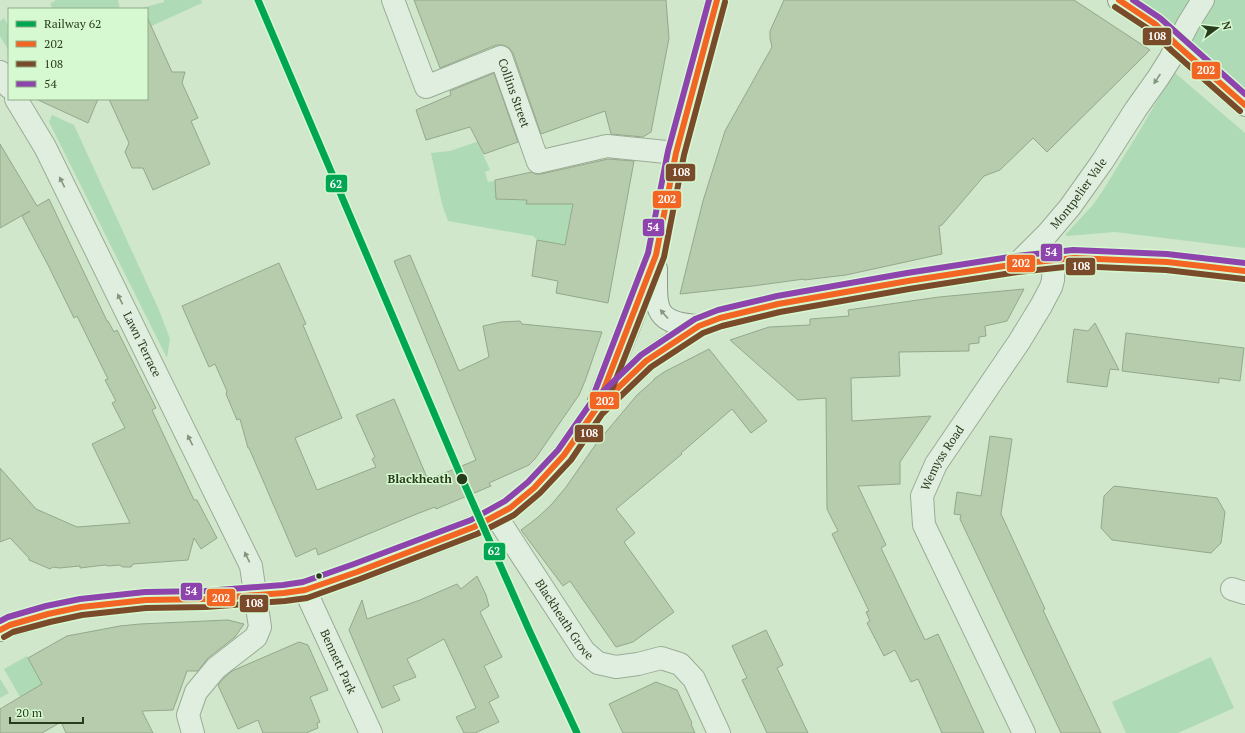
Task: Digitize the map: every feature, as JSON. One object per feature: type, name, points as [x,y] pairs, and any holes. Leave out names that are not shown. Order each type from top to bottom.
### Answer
[{"type":"street","name":"Collins Street","points":[[394,0],[426,87],[501,57],[538,162],[607,146],[676,153]]},
{"type":"street","points":[[596,409],[656,255],[676,153],[717,0]]},
{"type":"street","points":[[1118,0],[1155,24],[1176,45],[1245,105]]},
{"type":"street","name":"Montpelier Vale","points":[[1017,264],[1048,233],[1070,207],[1102,162],[1158,78],[1202,0]]},
{"type":"street","points":[[0,72],[8,85]]},
{"type":"street","name":"Lawn Terrace","points":[[19,104],[45,147],[252,566],[260,628],[256,638],[216,668],[196,692],[188,715],[193,733]]},
{"type":"street","points":[[656,255],[656,297],[658,307],[664,316],[672,322],[681,325],[699,326]]},
{"type":"street","points":[[0,630],[10,625],[48,614],[80,607],[146,600],[205,599],[305,590],[357,572],[474,527],[510,508],[534,488],[564,455],[596,409],[646,361],[699,326],[720,318],[778,304],[908,281],[1017,264],[1074,258],[1144,261],[1245,271]]},
{"type":"street","name":"Wemyss Road","points":[[1024,733],[924,525],[922,496],[936,464],[1019,342],[1041,306],[1053,280],[1054,260]]},
{"type":"street","name":"Blackheath Grove","points":[[496,516],[584,651],[598,663],[616,668],[661,658],[680,664],[694,679],[719,733]]},
{"type":"street","name":"Bennett Park","points":[[305,590],[370,733]]},
{"type":"green space","points":[[56,0],[118,0],[120,8],[52,8],[50,4]]},
{"type":"green space","points":[[164,0],[201,0],[202,3],[148,28],[148,8],[142,8],[164,2]]},
{"type":"green space","points":[[1131,0],[1245,0],[1245,89],[1198,49]]},
{"type":"green space","points":[[4,18],[8,25],[8,49],[0,36],[0,21]]},
{"type":"green space","points":[[1174,72],[1245,133],[1245,248],[1115,232],[1065,235],[1092,206],[1102,192]]},
{"type":"green space","points":[[52,115],[74,125],[159,310],[170,339],[167,358],[49,122]]},
{"type":"green space","points":[[482,140],[479,145],[490,170],[485,172],[488,182],[495,181],[496,199],[527,200],[527,204],[545,204],[561,200],[588,199],[588,233],[568,229],[565,245],[537,240],[533,236],[448,221],[442,204],[431,153],[450,151]]},
{"type":"green space","points":[[27,656],[42,684],[20,697],[4,669]]},
{"type":"green space","points":[[1211,657],[1234,708],[1178,733],[1126,733],[1112,702]]},
{"type":"green space","points":[[0,679],[9,693],[0,698]]},
{"type":"building","points":[[414,0],[666,0],[669,38],[651,132],[643,137],[611,134],[605,111],[541,134],[513,53],[509,48],[503,45],[496,45],[440,68]]},
{"type":"building","points":[[784,0],[1074,0],[1150,50],[1047,152],[1033,138],[1000,170],[984,176],[942,225],[939,226],[942,254],[846,275],[680,294],[703,201],[725,131],[772,47],[770,31]]},
{"type":"building","points":[[148,19],[172,72],[185,72],[182,83],[198,118],[191,121],[210,164],[153,190],[143,168],[132,168],[125,152],[129,143],[109,100],[148,100]]},
{"type":"building","points":[[494,73],[518,142],[484,154],[470,127],[426,140],[416,110],[451,95],[450,91]]},
{"type":"building","points":[[38,100],[98,100],[88,123]]},
{"type":"building","points":[[0,144],[37,206],[49,199],[107,321],[114,332],[117,330],[156,408],[152,410],[194,500],[197,500],[217,538],[201,549],[194,538],[188,560],[133,564],[131,567],[105,565],[80,568],[80,566],[59,568],[53,567],[50,569],[29,560],[29,558],[10,538],[0,542],[0,468],[36,509],[77,527],[130,523],[92,444],[125,428],[112,403],[116,401],[105,380],[108,379],[77,316],[74,318],[22,216],[30,211],[0,228]]},
{"type":"building","points":[[608,159],[634,161],[608,303],[556,293],[558,281],[532,276],[537,240],[565,245],[573,204],[526,204],[527,200],[496,199],[495,180],[532,172],[535,174],[541,174]]},
{"type":"building","points":[[410,255],[459,371],[489,357],[483,326],[501,322],[520,321],[522,324],[602,332],[585,381],[579,395],[535,459],[529,465],[489,483],[491,486],[436,509],[435,507],[414,515],[318,555],[316,548],[296,557],[248,448],[240,419],[237,420],[226,394],[227,391],[215,364],[209,367],[182,306],[279,263],[306,324],[303,325],[342,418],[295,438],[317,490],[376,467],[372,459],[375,457],[356,415],[394,399],[428,480],[476,460],[394,261]]},
{"type":"building","points":[[1024,289],[1007,321],[985,326],[986,336],[979,337],[979,343],[969,344],[969,351],[899,352],[900,376],[851,378],[852,421],[931,416],[900,462],[900,484],[858,486],[886,545],[881,548],[925,640],[938,634],[984,733],[942,733],[918,679],[911,682],[895,650],[884,656],[867,623],[870,621],[866,612],[869,611],[832,534],[838,531],[827,509],[826,398],[798,400],[730,340],[769,327],[810,325],[810,319],[849,316],[848,310],[939,297]]},
{"type":"building","points":[[1095,323],[1119,370],[1110,369],[1107,387],[1067,382],[1074,329],[1088,331]]},
{"type":"building","points":[[1126,333],[1244,348],[1240,381],[1219,378],[1219,383],[1122,371]]},
{"type":"building","points":[[709,349],[767,421],[751,433],[732,409],[681,453],[682,454],[616,509],[635,533],[624,542],[674,612],[633,642],[616,647],[570,581],[563,586],[521,530],[551,505],[566,487],[596,444],[637,395],[664,372]]},
{"type":"building","points":[[990,436],[1012,439],[1001,514],[1045,609],[1043,610],[1101,733],[1061,733],[960,519],[961,515],[954,514],[957,492],[981,496]]},
{"type":"building","points":[[1114,486],[1217,498],[1225,512],[1221,543],[1211,553],[1112,540],[1101,528],[1104,496]]},
{"type":"building","points":[[477,576],[486,595],[489,606],[480,612],[502,657],[484,666],[499,697],[489,702],[499,722],[475,733],[464,733],[456,717],[476,708],[444,639],[407,659],[416,677],[393,686],[400,700],[382,708],[349,630],[362,600],[367,619],[420,600],[457,584],[461,589]]},
{"type":"building","points":[[228,620],[244,624],[235,637],[208,658],[198,671],[187,671],[173,710],[142,711],[153,733],[66,733],[61,722],[42,733],[0,733],[0,709],[42,684],[28,658],[67,636],[120,626],[140,624]]},
{"type":"building","points":[[766,630],[783,665],[777,668],[808,733],[767,733],[742,680],[747,678],[732,646]]},
{"type":"building","points":[[299,642],[308,645],[328,690],[310,697],[320,722],[317,723],[318,728],[306,733],[263,733],[258,720],[238,729],[218,685],[232,671]]},
{"type":"building","points":[[656,682],[677,690],[695,733],[623,733],[609,704]]},
{"type":"rail line","name":"62","points":[[258,0],[460,474],[529,630],[577,733]]},
{"type":"transit line","name":"54","points":[[595,391],[648,253],[668,151],[709,0]]},
{"type":"transit line","name":"202","points":[[602,394],[656,255],[676,153],[717,0]]},
{"type":"transit line","name":"202","points":[[1119,0],[1155,24],[1245,105]]},
{"type":"transit line","name":"54","points":[[1133,0],[1160,18],[1245,94]]},
{"type":"transit line","name":"108","points":[[609,397],[664,257],[684,155],[725,2]]},
{"type":"transit line","name":"108","points":[[1115,7],[1150,30],[1240,111]]},
{"type":"transit line","name":"54","points":[[0,621],[8,617],[46,606],[80,599],[145,592],[205,591],[303,582],[471,520],[505,501],[528,482],[558,450],[590,404],[641,355],[695,319],[718,310],[777,296],[907,273],[1016,256],[1073,250],[1167,254],[1245,263]]},
{"type":"transit line","name":"202","points":[[0,630],[10,625],[48,614],[81,607],[146,600],[205,599],[305,590],[357,572],[474,527],[510,508],[534,488],[564,455],[596,409],[646,361],[699,326],[720,318],[778,304],[908,281],[1017,264],[1074,258],[1167,262],[1245,271]]},
{"type":"transit line","name":"108","points":[[4,637],[13,632],[82,615],[146,608],[206,607],[307,598],[477,534],[514,515],[540,493],[571,460],[602,414],[651,367],[703,333],[722,326],[780,312],[909,289],[1018,272],[1074,266],[1166,270],[1244,279]]},
{"type":"place","name":"Blackheath","points":[[462,479]]}]
